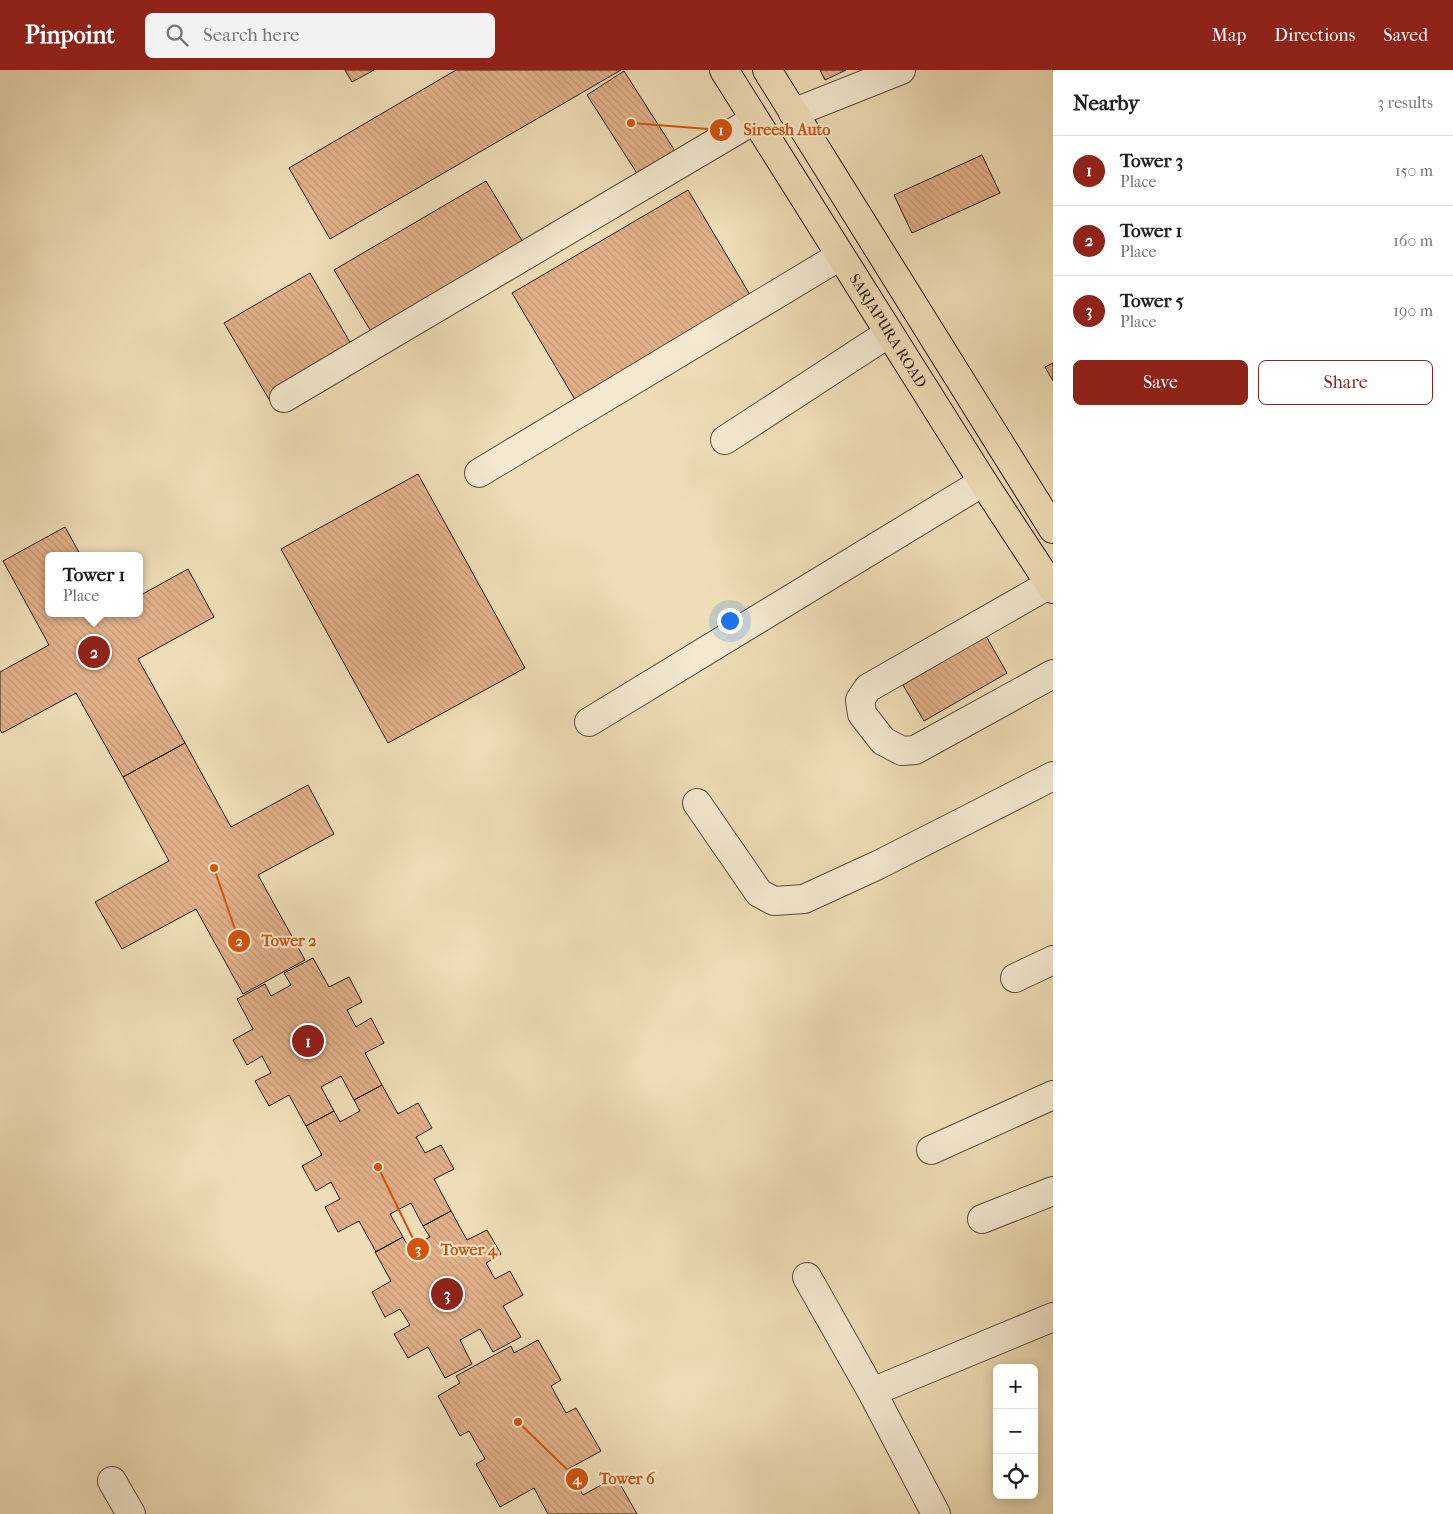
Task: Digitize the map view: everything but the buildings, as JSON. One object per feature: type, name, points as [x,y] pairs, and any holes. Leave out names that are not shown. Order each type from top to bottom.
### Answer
[{"type":"main road","name":"SARJAPURA ROAD","points":[[724,70],[983,482],[1051,586]]},
{"type":"main road","points":[[767,70],[1053,529]]},
{"type":"street","points":[[793,113],[901,70]]},
{"type":"street","points":[[284,398],[754,120]]},
{"type":"street","points":[[479,473],[840,256]]},
{"type":"street","points":[[725,440],[889,333]]},
{"type":"street","points":[[589,722],[983,482]]},
{"type":"street","points":[[1051,586],[868,688],[860,700],[862,714],[883,741],[902,751],[915,750],[1053,674]]},
{"type":"street","points":[[697,803],[759,893],[774,901],[804,898],[878,865],[1053,776]]},
{"type":"street","points":[[1015,978],[1053,960]]},
{"type":"street","points":[[931,1150],[1053,1095]]},
{"type":"street","points":[[982,1219],[1053,1191]]},
{"type":"street","points":[[807,1277],[872,1392],[936,1514]]},
{"type":"street","points":[[872,1392],[1053,1317]]},
{"type":"street","points":[[112,1481],[131,1514]]},
{"type":"place","name":"Sireesh Auto","points":[[631,123]]},
{"type":"place","name":"Tower 1","points":[[94,652]]},
{"type":"place","name":"Tower 2","points":[[214,868]]},
{"type":"place","name":"Tower 3","points":[[308,1041]]},
{"type":"place","name":"Tower 4","points":[[378,1167]]},
{"type":"place","name":"Tower 5","points":[[447,1294]]},
{"type":"place","name":"Tower 6","points":[[518,1422]]}]
